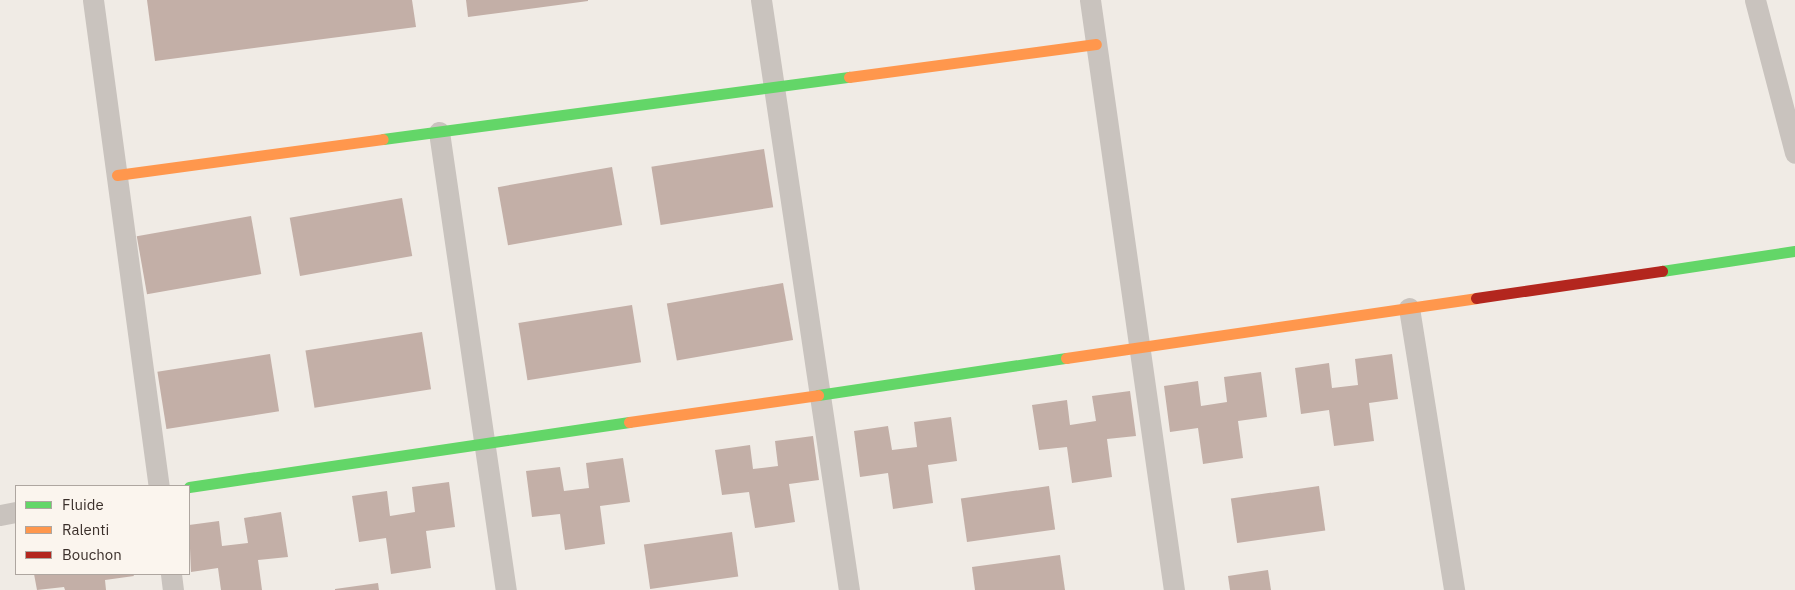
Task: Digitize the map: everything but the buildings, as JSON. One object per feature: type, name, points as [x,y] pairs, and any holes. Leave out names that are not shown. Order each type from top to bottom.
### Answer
[{"type":"street","points":[[93,0],[159,485]]},
{"type":"street","points":[[761,0],[849,590]]},
{"type":"street","points":[[1090,0],[1174,590]]},
{"type":"street","points":[[1755,0],[1795,153]]},
{"type":"street","points":[[116,175],[1096,44]]},
{"type":"street","points":[[439,132],[506,590]]},
{"type":"street","points":[[190,487],[1795,252]]},
{"type":"street","points":[[1409,308],[1454,590]]},
{"type":"street","points":[[0,515],[15,512]]},
{"type":"street","points":[[171,575],[173,590]]},
{"type":"traffic: fast","points":[[383,139],[849,77]]},
{"type":"traffic: fast","points":[[1662,271],[1795,251]]},
{"type":"traffic: fast","points":[[818,395],[1066,358]]},
{"type":"traffic: fast","points":[[190,487],[629,422]]},
{"type":"traffic: slow","points":[[849,77],[1096,44]]},
{"type":"traffic: slow","points":[[117,175],[383,139]]},
{"type":"traffic: slow","points":[[1066,358],[1476,298]]},
{"type":"traffic: slow","points":[[629,422],[818,395]]},
{"type":"traffic: jam","points":[[1476,298],[1662,271]]}]
